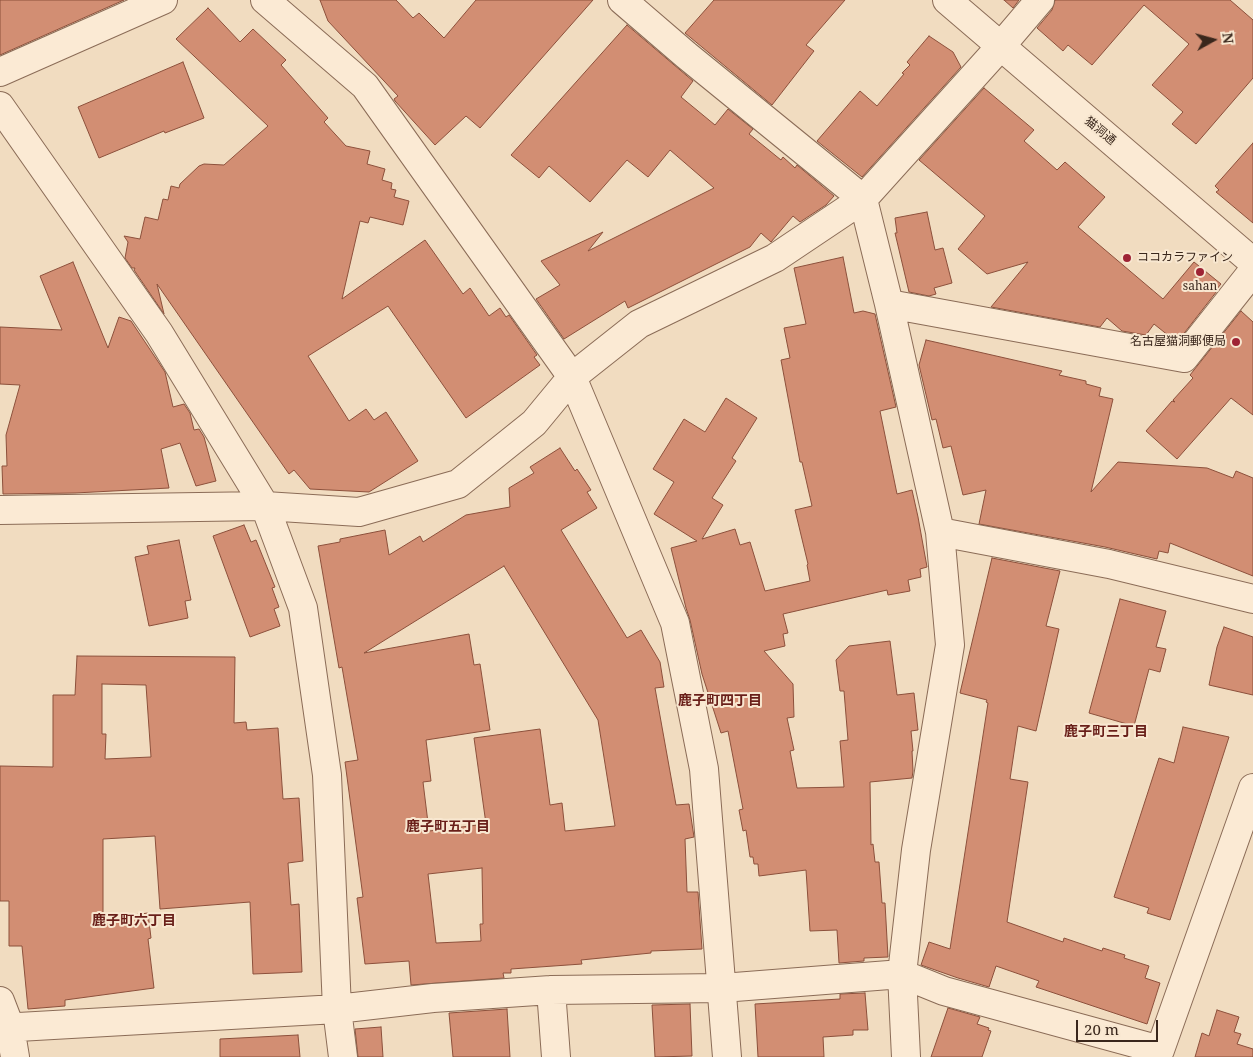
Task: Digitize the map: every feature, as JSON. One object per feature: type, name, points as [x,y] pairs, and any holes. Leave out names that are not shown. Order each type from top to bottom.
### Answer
[{"type":"street","points":[[0,72],[163,0]]},
{"type":"street","points":[[265,0],[365,86],[572,378],[675,623],[704,769],[728,1057]]},
{"type":"street","points":[[622,0],[686,55],[863,199],[889,304],[940,532],[950,645],[916,850],[902,974],[906,1057]]},
{"type":"street","name":"猫洞通","points":[[947,0],[1253,262]]},
{"type":"street","points":[[0,510],[265,506],[359,512],[458,484],[534,423],[572,378],[639,324],[775,258],[863,199],[1040,0]]},
{"type":"street","points":[[0,106],[159,333],[265,506],[303,608],[327,774],[337,1009],[343,1057]]},
{"type":"street","points":[[889,304],[1184,358],[1253,271]]},
{"type":"street","points":[[940,532],[1109,564],[1253,599]]},
{"type":"street","points":[[5,1028],[337,1009],[433,998],[551,990],[722,988],[902,974],[944,991],[1162,1055],[1250,805]]},
{"type":"street","points":[[551,990],[556,1057]]},
{"type":"street","points":[[0,1001],[5,1028],[15,1057]]},
{"type":"building","points":[[0,0],[124,0],[0,55]]},
{"type":"building","points":[[320,0],[396,0],[413,18],[419,13],[444,38],[476,0],[593,0],[480,128],[466,116],[435,145],[395,101],[394,99],[398,96],[328,21]]},
{"type":"building","points":[[714,0],[845,0],[806,45],[814,51],[772,105],[685,33]]},
{"type":"building","points":[[1004,0],[1019,0],[1013,8]]},
{"type":"building","points":[[1055,0],[1230,0],[1253,20],[1253,78],[1196,144],[1172,124],[1183,112],[1152,85],[1189,44],[1144,5],[1092,65],[1068,45],[1063,51],[1037,28],[1052,10]]},
{"type":"building","points":[[208,8],[240,42],[253,29],[286,60],[281,65],[328,118],[324,122],[346,146],[370,151],[367,164],[385,169],[382,180],[392,183],[391,189],[396,190],[394,197],[409,201],[403,225],[370,217],[368,223],[360,221],[342,299],[425,240],[463,294],[470,288],[489,316],[500,308],[506,317],[509,315],[537,355],[534,357],[540,365],[466,418],[388,306],[308,356],[349,421],[366,409],[374,420],[386,412],[418,461],[369,492],[310,489],[294,470],[289,474],[157,284],[164,314],[134,270],[135,268],[132,268],[125,258],[128,242],[124,236],[140,239],[145,217],[158,220],[163,199],[168,200],[171,186],[179,188],[180,184],[199,166],[204,164],[224,165],[268,126],[176,39]]},
{"type":"building","points":[[627,25],[693,81],[681,97],[715,125],[728,109],[753,129],[749,134],[781,160],[783,157],[795,168],[797,165],[834,196],[826,205],[800,222],[793,216],[771,242],[761,233],[750,247],[628,308],[625,301],[564,339],[536,299],[560,285],[541,261],[603,232],[588,251],[714,188],[670,150],[648,177],[627,160],[590,202],[549,166],[539,178],[511,155]]},
{"type":"building","points":[[929,36],[953,52],[961,67],[862,177],[817,141],[860,91],[877,106],[904,74],[902,73],[910,65],[907,62]]},
{"type":"building","points":[[183,62],[204,118],[165,133],[164,131],[99,158],[78,107]]},
{"type":"building","points":[[984,88],[1034,130],[1024,141],[1057,170],[1065,162],[1105,197],[1078,227],[1163,299],[1194,262],[1221,284],[1178,341],[1154,324],[1146,335],[1122,331],[1107,318],[1100,327],[991,307],[1028,262],[987,274],[958,249],[985,216],[919,160]]},
{"type":"building","points":[[1253,143],[1253,223],[1216,192],[1219,190],[1215,186]]},
{"type":"building","points":[[927,212],[935,250],[943,248],[952,283],[934,288],[936,294],[929,296],[909,292],[895,233],[897,233],[895,218]]},
{"type":"building","points":[[843,257],[854,313],[863,311],[875,314],[896,407],[880,411],[897,494],[912,490],[927,567],[920,569],[921,577],[908,580],[910,591],[888,595],[887,590],[783,614],[788,633],[783,634],[785,646],[764,651],[793,684],[794,717],[787,718],[794,750],[790,751],[797,788],[844,787],[840,741],[848,740],[844,691],[840,691],[836,660],[849,646],[890,641],[897,695],[914,693],[918,730],[911,731],[913,751],[912,778],[870,782],[871,845],[873,844],[875,862],[879,862],[882,903],[885,903],[888,957],[864,958],[864,961],[839,963],[837,930],[810,931],[806,870],[759,876],[758,864],[754,864],[753,857],[750,857],[746,830],[743,831],[739,810],[743,809],[728,731],[721,733],[702,674],[671,548],[697,541],[654,514],[674,482],[653,469],[684,419],[705,432],[726,398],[757,418],[732,458],[736,461],[712,498],[723,505],[702,539],[735,529],[740,545],[750,542],[765,591],[810,581],[808,564],[795,510],[812,506],[802,462],[800,462],[781,360],[790,358],[784,328],[806,324],[794,268]]},
{"type":"building","points":[[73,262],[108,348],[119,317],[131,321],[165,372],[173,407],[184,404],[190,413],[194,430],[199,429],[204,437],[216,481],[196,486],[180,443],[161,449],[169,488],[75,493],[3,494],[2,466],[7,466],[6,435],[20,385],[0,384],[0,327],[62,330],[40,276]]},
{"type":"building","points":[[1241,311],[1253,322],[1253,415],[1231,398],[1177,459],[1146,431],[1172,401],[1175,402],[1173,400],[1193,378],[1190,375]]},
{"type":"building","points":[[926,340],[1062,371],[1059,375],[1086,381],[1086,384],[1101,388],[1099,396],[1113,399],[1091,492],[1118,462],[1207,468],[1233,478],[1236,471],[1253,478],[1253,576],[1170,543],[1168,553],[1159,551],[1157,559],[1105,547],[979,524],[986,490],[963,495],[951,446],[943,448],[936,419],[932,420],[919,365]]},
{"type":"building","points":[[560,448],[575,471],[577,469],[591,490],[587,492],[597,508],[561,530],[627,638],[641,630],[660,662],[664,687],[655,688],[676,805],[689,804],[694,837],[685,839],[687,892],[698,892],[702,949],[651,951],[651,953],[581,960],[582,964],[511,969],[511,973],[503,973],[504,978],[411,985],[409,961],[365,964],[357,898],[363,897],[345,762],[358,760],[342,667],[339,668],[318,546],[340,542],[340,539],[385,530],[389,555],[420,536],[423,542],[466,515],[510,507],[509,488],[534,473],[530,467]],"holes":[[[504,566],[598,720],[615,826],[565,831],[562,803],[550,805],[540,729],[474,738],[486,824],[429,831],[423,782],[431,781],[426,740],[490,730],[480,664],[474,665],[469,634],[364,653]],[[482,868],[483,924],[480,924],[481,941],[436,943],[428,874]]]},
{"type":"building","points":[[244,525],[251,542],[256,540],[275,587],[272,588],[279,607],[274,609],[280,626],[250,637],[213,536]]},
{"type":"building","points":[[179,540],[191,600],[185,601],[188,618],[149,626],[135,557],[149,554],[147,546]]},
{"type":"building","points":[[992,558],[1060,571],[1046,626],[1059,629],[1036,731],[1018,726],[1010,779],[1028,782],[1007,922],[1063,942],[1064,938],[1102,951],[1103,948],[1125,955],[1124,958],[1149,966],[1145,978],[1160,983],[1147,1024],[1036,987],[1039,981],[996,966],[989,987],[921,965],[929,942],[950,949],[988,703],[986,702],[987,700],[960,693]]},
{"type":"building","points":[[1120,599],[1166,611],[1156,647],[1166,649],[1160,672],[1149,669],[1134,726],[1089,713]]},
{"type":"building","points":[[1224,627],[1253,637],[1253,695],[1209,685],[1217,647]]},
{"type":"building","points":[[77,656],[235,657],[234,723],[246,722],[247,730],[278,728],[283,799],[299,798],[303,861],[288,863],[291,905],[299,904],[302,972],[253,974],[250,902],[160,909],[155,836],[103,839],[103,919],[148,913],[151,938],[148,939],[154,988],[65,1000],[65,1006],[28,1009],[22,946],[9,946],[9,901],[0,901],[0,766],[53,767],[53,695],[75,695]],"holes":[[[102,684],[146,685],[151,757],[105,759],[106,734],[102,734]]]},
{"type":"building","points":[[1183,727],[1229,737],[1170,920],[1147,913],[1149,908],[1114,897],[1159,758],[1174,763]]},
{"type":"building","points":[[865,993],[868,1030],[853,1030],[853,1035],[823,1037],[824,1057],[758,1057],[755,1004],[840,999],[840,994]]},
{"type":"building","points":[[690,1004],[692,1056],[655,1057],[652,1005]]},
{"type":"building","points":[[948,1008],[980,1017],[977,1024],[989,1028],[988,1030],[991,1031],[982,1057],[931,1057]]},
{"type":"building","points":[[507,1009],[510,1057],[453,1057],[449,1013]]},
{"type":"building","points":[[1217,1010],[1239,1017],[1234,1032],[1241,1034],[1237,1044],[1253,1049],[1253,1057],[1195,1057],[1202,1033],[1209,1036]]},
{"type":"building","points":[[381,1027],[383,1057],[358,1057],[355,1029]]},
{"type":"building","points":[[298,1035],[300,1057],[220,1057],[220,1039]]},
{"type":"place","name":"ココカラファイン","points":[[1127,258]]},
{"type":"place","name":"sahan","points":[[1200,272]]},
{"type":"place","name":"名古屋猫洞郵便局","points":[[1236,342]]},
{"type":"district","name":"鹿子町四丁目","points":[[720,701]]},
{"type":"district","name":"鹿子町三丁目","points":[[1106,732]]},
{"type":"district","name":"鹿子町五丁目","points":[[448,827]]},
{"type":"district","name":"鹿子町六丁目","points":[[134,921]]}]
